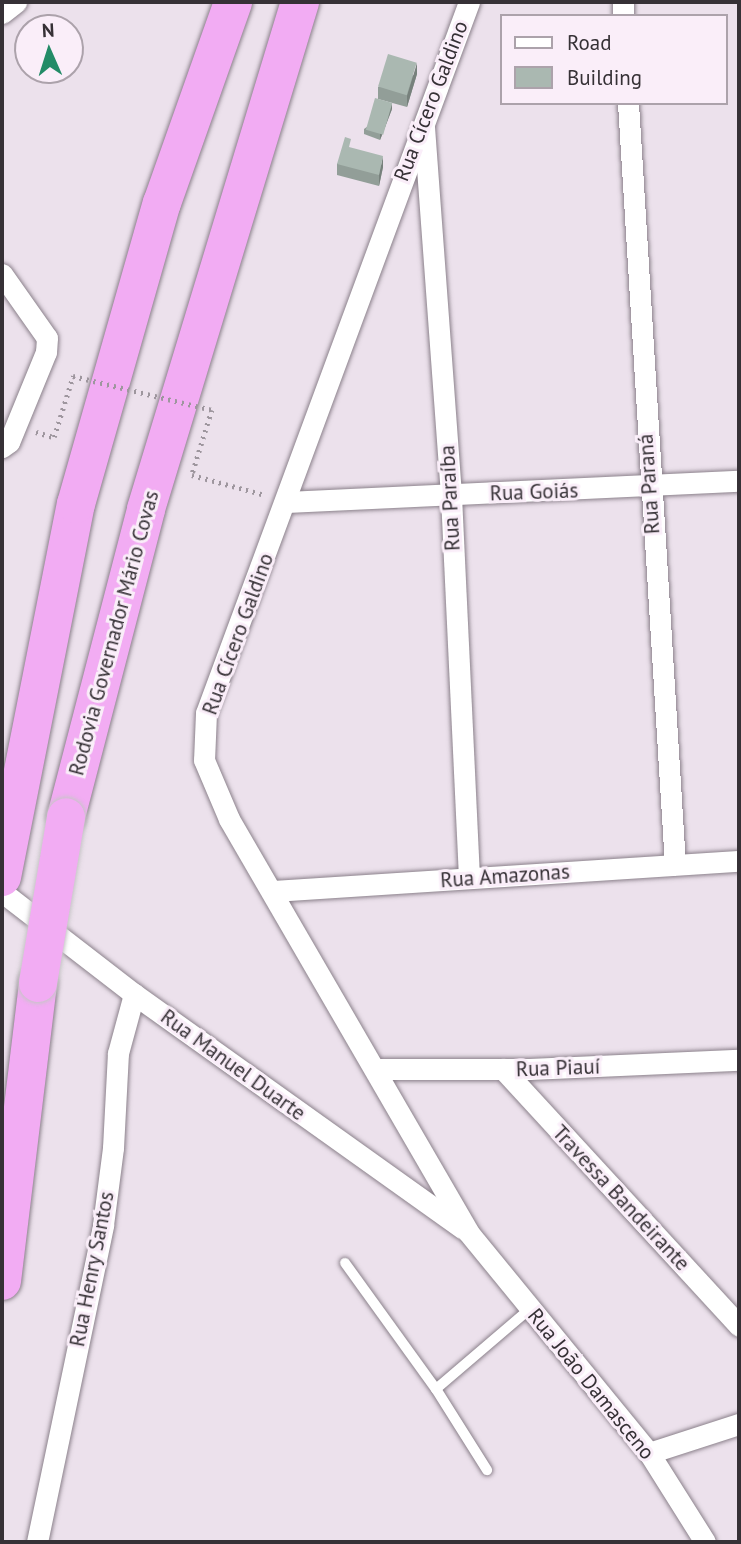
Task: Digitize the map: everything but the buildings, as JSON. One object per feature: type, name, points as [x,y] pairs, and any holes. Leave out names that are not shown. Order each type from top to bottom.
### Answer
[{"type":"highway","points":[[2,877],[76,504],[162,203],[233,2]]},
{"type":"highway","name":"Rodovia Governador Mário Covas","points":[[2,1281],[38,984],[66,817],[146,509],[300,2]]},
{"type":"street","points":[[2,13],[16,2]]},
{"type":"street","name":"Rua Cícero Galdino","points":[[468,1232],[377,1069],[229,819],[204,760],[206,713],[286,502],[423,118],[469,2]]},
{"type":"street","name":"Rua Paraná","points":[[628,105],[649,487],[675,865]]},
{"type":"street","name":"Rua Paraíba","points":[[423,118],[451,496],[469,878]]},
{"type":"street","points":[[2,274],[43,328],[46,352],[9,442],[2,447]]},
{"type":"street","name":"Rua Goiás","points":[[286,502],[739,481]]},
{"type":"street","name":"Rua Amazonas","points":[[272,891],[739,861]]},
{"type":"street","name":"Rua Manuel Duarte","points":[[2,892],[134,994],[468,1232]]},
{"type":"street","name":"Rua Henry Santos","points":[[37,1542],[103,1225],[113,1148],[118,1053],[134,994]]},
{"type":"street","name":"Rua Piauí","points":[[377,1069],[503,1069],[739,1060]]},
{"type":"street","name":"Travessa Bandeirante","points":[[503,1069],[739,1326]]},
{"type":"street","name":"Rua João Damasceno","points":[[468,1232],[649,1453],[705,1542]]},
{"type":"street","points":[[649,1453],[739,1424]]},
{"type":"lane","points":[[345,1263],[436,1389],[487,1470]]},
{"type":"lane","points":[[436,1389],[531,1308]]},
{"type":"path","points":[[39,420],[36,433],[54,437],[73,376],[212,410],[192,475],[286,502]]}]
